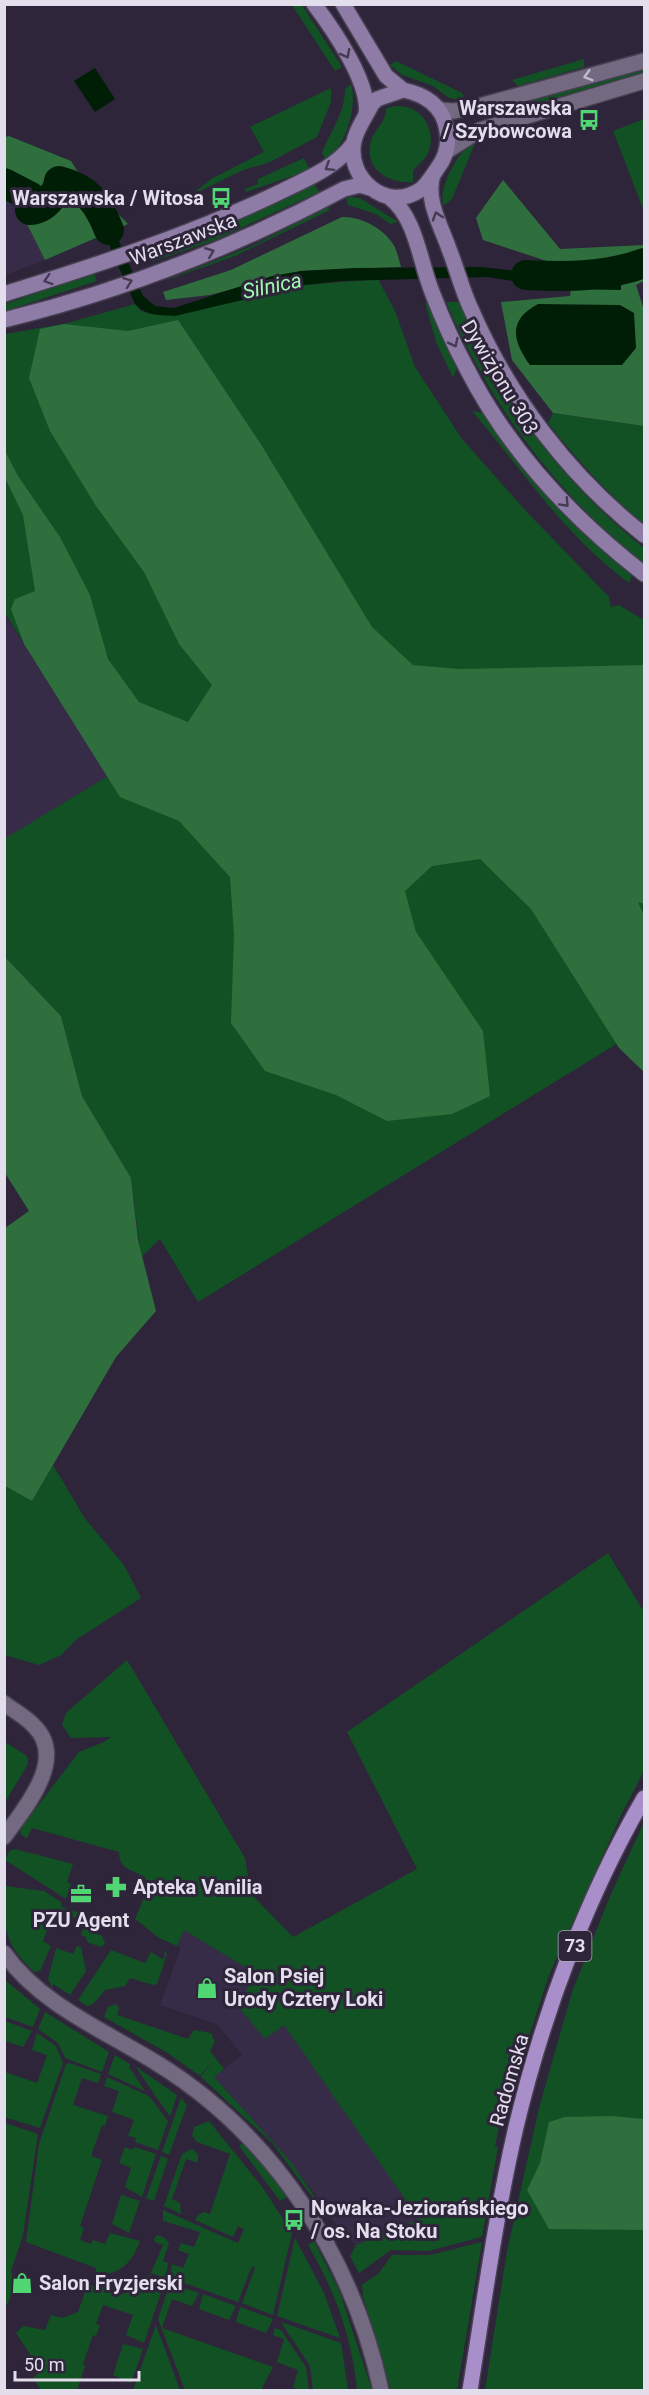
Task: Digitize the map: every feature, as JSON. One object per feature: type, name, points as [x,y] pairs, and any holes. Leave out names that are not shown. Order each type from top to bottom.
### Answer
[{"type":"main road","points":[[314,4],[338,40],[362,86],[367,104],[366,115]]},
{"type":"main road","points":[[343,4],[386,76],[403,90],[428,99],[439,110],[448,135],[447,151],[423,189],[390,198],[370,188],[356,168],[353,144],[366,115],[377,99],[403,90]]},
{"type":"main road","name":"Warszawska","points":[[4,294],[147,248],[227,217],[331,167],[353,144]]},
{"type":"main road","name":"Dywizjonu 303","points":[[433,175],[430,193],[463,289],[488,344],[538,425],[595,492],[645,535]]},
{"type":"main road","name":"Warszawska","points":[[4,320],[101,292],[237,242],[344,189],[360,185],[370,188]]},
{"type":"main road","name":"Dywizjonu 303","points":[[390,198],[404,213],[431,290],[467,370],[514,445],[576,515],[645,574]]},
{"type":"main road","name":"Radomska","points":[[470,2391],[510,2154],[523,2101],[549,2017],[582,1926],[613,1857],[645,1798]]},
{"type":"street","points":[[439,110],[454,111],[483,105],[645,61]]},
{"type":"street","points":[[447,151],[480,130],[645,81]]},
{"type":"street","points":[[4,1703],[36,1727],[45,1750],[46,1764],[41,1781],[4,1837]]},
{"type":"street","points":[[4,1953],[22,1974],[51,2000],[158,2063],[201,2094],[227,2115],[274,2165],[310,2215],[341,2275],[369,2348],[381,2391]]},
{"type":"shaded area","points":[[10,190],[45,260],[5,275],[4,192]]},
{"type":"shaded area","points":[[4,613],[108,776],[5,839],[4,839]]},
{"type":"shaded area","points":[[184,1930],[254,1972],[284,2025],[420,2219],[356,2245],[329,2217],[332,2216],[328,2216],[315,2194],[285,2155],[214,2077],[242,2055],[217,2024],[160,2005],[181,1947],[177,1946]]},
{"type":"green space","points":[[292,5],[302,5],[342,67],[335,71]]},
{"type":"green space","points":[[584,59],[584,67],[518,86],[512,80]]},
{"type":"green space","points":[[396,61],[462,93],[466,101],[449,98],[433,86],[402,75],[390,65]]},
{"type":"green space","points":[[644,69],[644,75],[491,119],[489,113]]},
{"type":"green space","points":[[351,84],[353,104],[348,126],[339,146],[326,162],[322,153],[343,106],[345,89]]},
{"type":"green space","points":[[331,88],[331,102],[317,137],[268,163],[243,170],[190,196],[211,179],[264,152],[250,127]]},
{"type":"green space","points":[[396,106],[413,109],[420,114],[429,127],[431,144],[425,158],[413,171],[413,182],[387,177],[374,167],[371,160],[371,141],[384,118],[386,108]]},
{"type":"green space","points":[[644,119],[644,211],[613,131]]},
{"type":"green space","points":[[9,136],[71,161],[81,177],[128,224],[45,260],[10,190],[5,192],[5,137]]},
{"type":"green space","points":[[478,136],[452,199],[443,206],[444,187],[452,167]]},
{"type":"green space","points":[[304,158],[310,170],[246,192],[245,189],[258,184],[258,179]]},
{"type":"green space","points":[[503,180],[560,249],[644,245],[644,281],[636,285],[644,310],[644,426],[553,413],[512,360],[501,302],[570,296],[574,270],[483,240],[476,218]]},
{"type":"green space","points":[[313,181],[319,192],[215,240],[152,262],[149,255],[218,228]]},
{"type":"green space","points":[[346,198],[360,198],[398,222],[390,224],[376,214],[348,205]]},
{"type":"green space","points":[[328,207],[330,210],[235,256],[159,283],[252,246]]},
{"type":"green space","points":[[342,217],[363,221],[377,228],[389,238],[398,255],[401,267],[301,271],[210,295],[166,300],[163,292],[231,270]]},
{"type":"green space","points":[[94,273],[97,281],[5,311],[5,304]]},
{"type":"green space","points":[[378,279],[395,311],[415,367],[462,439],[526,511],[609,597],[611,607],[619,605],[644,620],[644,1027],[198,1302],[160,1239],[141,1257],[131,1178],[82,1096],[61,1016],[5,957],[4,839],[108,776],[5,613],[5,334],[64,324],[135,304],[141,311],[152,314],[305,285]]},
{"type":"green space","points":[[446,302],[459,302],[494,372],[536,437],[586,496],[644,548],[644,563],[582,508],[528,445],[483,377]]},
{"type":"green space","points":[[425,303],[457,368],[453,378],[436,342]]},
{"type":"green space","points":[[178,320],[262,446],[372,627],[413,665],[459,669],[644,665],[644,904],[638,902],[644,916],[644,1072],[619,1048],[531,909],[480,859],[432,866],[405,891],[416,932],[483,1031],[490,1096],[452,1114],[387,1121],[336,1095],[265,1071],[231,1023],[234,935],[230,877],[179,821],[120,797],[24,644],[11,609],[15,599],[35,591],[23,515],[5,478],[5,451],[18,476],[60,537],[90,595],[108,659],[139,702],[188,722],[212,685],[179,644],[144,572],[96,506],[50,431],[29,378],[40,329],[64,324],[128,331]]},
{"type":"green space","points":[[472,411],[483,413],[551,500],[610,558],[632,576],[629,583],[584,544],[564,523]]},
{"type":"green space","points":[[553,413],[644,426],[644,524],[605,489],[559,437],[548,423]]},
{"type":"green space","points":[[5,957],[61,1016],[82,1096],[131,1178],[138,1240],[156,1311],[116,1357],[32,1501],[5,1486],[5,1228],[29,1211],[5,1173]]},
{"type":"green space","points":[[53,1465],[86,1520],[124,1565],[141,1598],[77,1639],[61,1655],[39,1665],[5,1655],[5,1486],[32,1501]]},
{"type":"green space","points":[[608,1553],[642,1609],[644,1608],[644,1771],[621,1815],[549,1975],[510,2095],[506,2094],[495,2146],[498,2147],[482,2237],[428,2251],[391,2250],[359,2273],[350,2256],[356,2245],[419,2219],[284,2025],[265,2039],[240,2009],[253,1972],[184,1930],[177,1946],[159,1938],[135,1919],[146,1893],[143,1884],[146,1878],[124,1866],[119,1852],[32,1828],[27,1838],[21,1835],[20,1829],[79,1752],[111,1737],[71,1738],[62,1725],[66,1713],[127,1660],[245,1858],[251,1894],[293,1937],[417,1869],[347,1732]]},
{"type":"green space","points":[[5,1742],[27,1756],[28,1764],[5,1802]]},
{"type":"green space","points":[[644,1822],[644,2390],[485,2390],[507,2251],[539,2108],[572,1992],[610,1896]]},
{"type":"green space","points":[[15,1849],[73,1864],[67,1882],[71,1884],[66,1899],[5,1860],[9,1851]]},
{"type":"green space","points":[[5,1886],[44,1891],[61,1902],[62,1907],[93,1917],[94,1933],[102,1936],[105,1943],[101,1947],[87,1942],[86,1937],[81,1935],[85,1921],[54,1911],[43,1941],[51,1946],[40,1971],[34,1972],[10,1942],[5,1924]]},
{"type":"green space","points":[[77,1946],[81,1947],[86,1971],[70,1995],[53,1984],[52,1988],[48,1979],[56,1948],[73,1954]]},
{"type":"green space","points":[[111,1950],[145,1963],[151,1952],[162,1959],[165,1957],[164,1950],[167,1954],[157,1984],[153,1985],[130,1978],[125,1986],[105,1990],[93,2004],[87,2006],[78,2000]]},
{"type":"green space","points":[[5,1980],[40,2009],[33,2027],[5,2017]]},
{"type":"green space","points":[[116,2004],[119,2008],[117,2015],[188,2039],[194,2030],[211,2033],[215,2042],[210,2051],[224,2069],[214,2077],[291,2162],[328,2216],[333,2215],[328,2218],[273,2144],[201,2077],[212,2062],[200,2076],[166,2052],[104,2017],[108,2007]]},
{"type":"green space","points":[[45,2012],[109,2052],[102,2072],[65,2058],[58,2043],[38,2029]]},
{"type":"green space","points":[[5,2021],[32,2031],[23,2047],[5,2041]]},
{"type":"green space","points":[[37,2033],[56,2046],[63,2063],[40,2128],[4,2117],[5,2072],[37,2083],[47,2055],[32,2050]]},
{"type":"green space","points":[[115,2055],[130,2064],[129,2067],[145,2091],[108,2074]]},
{"type":"green space","points":[[66,2064],[101,2074],[98,2083],[82,2078],[73,2105],[108,2116],[105,2126],[102,2125],[91,2156],[102,2160],[80,2226],[84,2228],[80,2240],[91,2244],[93,2240],[105,2244],[110,2233],[140,2241],[129,2261],[112,2273],[96,2275],[96,2268],[26,2242],[39,2144]]},
{"type":"green space","points":[[135,2066],[177,2095],[170,2117]]},
{"type":"green space","points":[[107,2077],[149,2096],[168,2121],[158,2150],[135,2142],[136,2138],[128,2136],[134,2120],[112,2112],[119,2091],[104,2086]]},
{"type":"green space","points":[[181,2098],[187,2105],[169,2155],[162,2152]]},
{"type":"green space","points":[[612,2116],[644,2119],[644,2230],[549,2229],[527,2190],[540,2163],[549,2122],[565,2117]]},
{"type":"green space","points":[[209,2121],[263,2188],[292,2233],[273,2315],[242,2303],[255,2268],[252,2266],[238,2302],[170,2278],[172,2264],[183,2268],[189,2254],[178,2250],[181,2243],[194,2247],[200,2232],[163,2221],[163,2210],[238,2243],[244,2229],[238,2226],[233,2237],[195,2220],[204,2212],[210,2214],[230,2154],[197,2142],[192,2136],[194,2127]]},
{"type":"green space","points":[[5,2123],[38,2134],[23,2235],[11,2271],[15,2286],[5,2309]]},
{"type":"green space","points":[[243,2143],[271,2173],[287,2197],[280,2201],[239,2146]]},
{"type":"green space","points":[[125,2147],[133,2150],[134,2147],[156,2154],[142,2197],[125,2187],[131,2168],[119,2163]]},
{"type":"green space","points":[[192,2149],[198,2154],[198,2163],[186,2159],[172,2199],[180,2203],[181,2214],[164,2206],[182,2154]]},
{"type":"green space","points":[[161,2156],[168,2159],[154,2201],[146,2198]]},
{"type":"green space","points":[[121,2195],[140,2201],[129,2233],[112,2224]]},
{"type":"green space","points":[[157,2235],[165,2238],[169,2243],[163,2261],[168,2263],[166,2279],[151,2273],[163,2245],[155,2242]]},
{"type":"green space","points":[[295,2238],[324,2293],[340,2338],[277,2316]]},
{"type":"green space","points":[[314,2241],[339,2290],[372,2390],[357,2390],[351,2351],[341,2315],[308,2245]]},
{"type":"green space","points":[[482,2242],[457,2390],[391,2390],[363,2297],[362,2285],[379,2273],[392,2255],[430,2255]]},
{"type":"green space","points":[[149,2275],[165,2281],[144,2343],[126,2335],[133,2315],[103,2305],[96,2324],[100,2325],[96,2336],[93,2335],[77,2390],[41,2390],[33,2378],[41,2371],[16,2333],[23,2326],[45,2330],[51,2315],[62,2318],[78,2312],[87,2286],[111,2285],[117,2296],[133,2290]]},
{"type":"green space","points":[[170,2283],[199,2293],[192,2306],[172,2299],[162,2328],[273,2367],[261,2390],[185,2390],[158,2319]]},
{"type":"green space","points":[[203,2294],[236,2306],[229,2320],[199,2309]]},
{"type":"green space","points":[[240,2307],[273,2319],[266,2333],[236,2322]]},
{"type":"green space","points":[[281,2322],[341,2343],[348,2390],[313,2390],[310,2366]]},
{"type":"green space","points":[[156,2325],[180,2390],[133,2390]]},
{"type":"green space","points":[[275,2328],[281,2330],[306,2367],[309,2390],[293,2388],[298,2370],[277,2362],[284,2339],[273,2335]]},
{"type":"green space","points":[[123,2344],[143,2349],[131,2383],[113,2375]]},
{"type":"water","points":[[95,68],[115,99],[95,112],[74,81]]},
{"type":"water","points":[[93,193],[107,214],[143,296],[155,306],[174,308],[272,276],[301,271],[354,268],[481,267],[580,278],[621,278],[621,290],[566,289],[487,277],[342,281],[305,285],[175,316],[153,314],[135,304],[100,224],[83,198]]},
{"type":"water","points":[[538,304],[620,305],[634,313],[636,348],[622,365],[530,365],[519,347],[516,331],[522,317]]},
{"type":"waterway","name":"Silnica","points":[[4,183],[31,197],[30,210],[45,204],[56,191],[59,181],[78,188],[96,204],[109,230]]},
{"type":"waterway","name":"Silnica","points":[[526,275],[586,275],[630,268],[644,263]]},
{"type":"place","name":"Warszawska / Szybowcowa","points":[[589,120]]},
{"type":"place","name":"Warszawska / Witosa","points":[[221,198]]},
{"type":"place","name":"Apteka Vanilia","points":[[116,1887]]},
{"type":"place","name":"PZU Agent","points":[[81,1894]]},
{"type":"place","name":"Salon Psiej Urody Cztery Loki","points":[[207,1988]]},
{"type":"place","name":"Nowaka-Jeziorańskiego / os. Na Stoku","points":[[294,2220]]},
{"type":"place","name":"Salon Fryzjerski","points":[[22,2283]]}]
